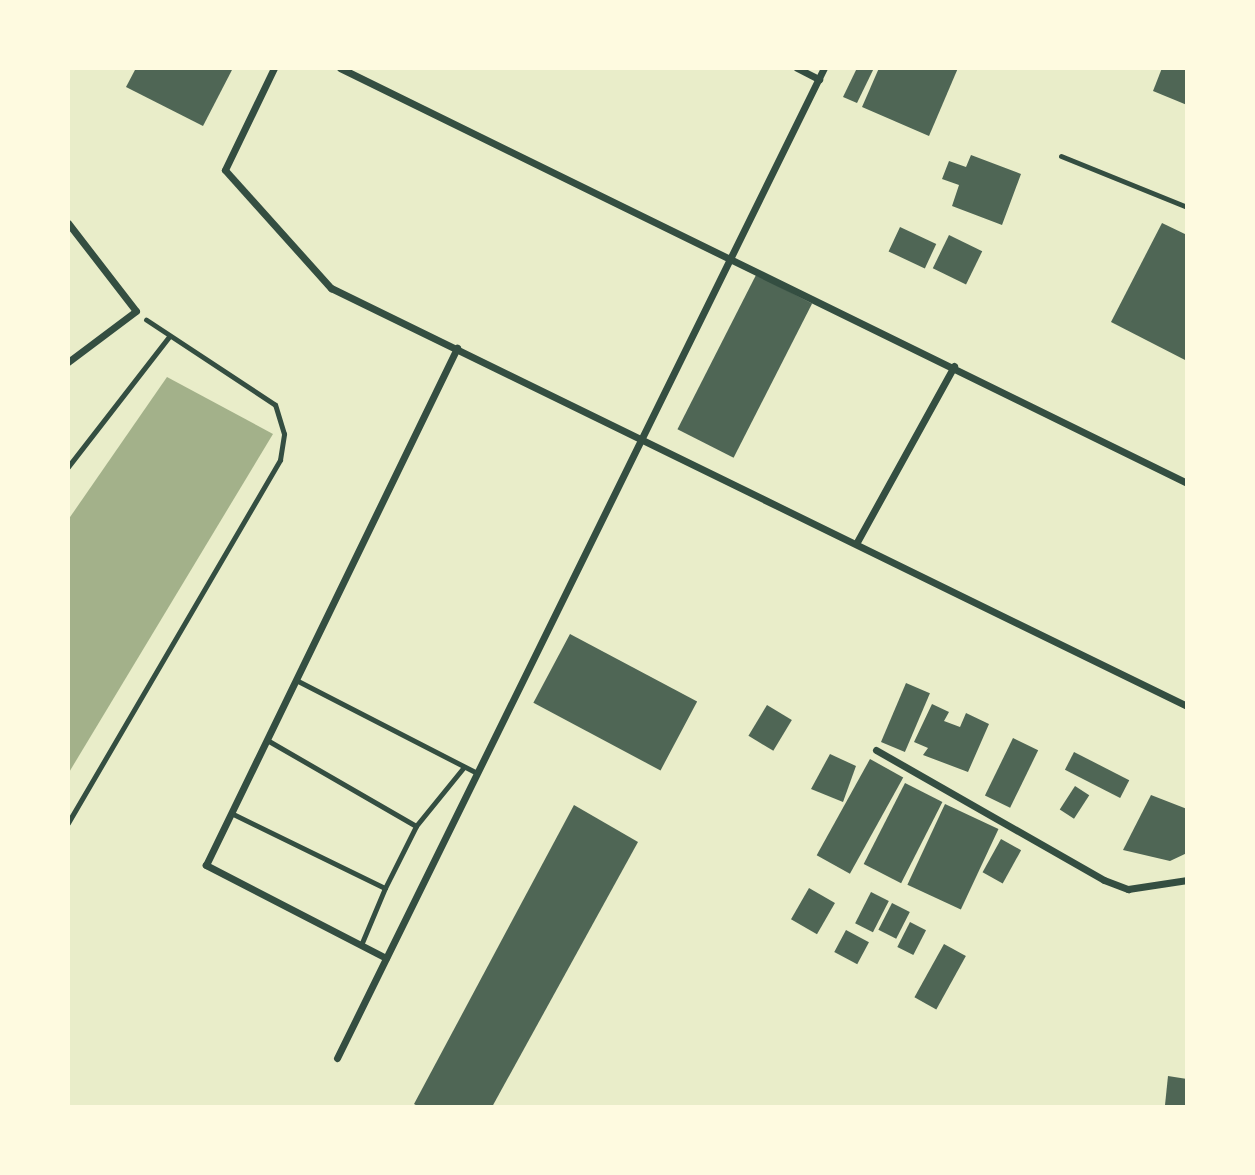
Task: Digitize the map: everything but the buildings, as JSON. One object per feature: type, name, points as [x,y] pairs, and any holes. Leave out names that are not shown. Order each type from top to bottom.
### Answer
[{"type":"street","points":[[274,68],[225,170],[331,288],[643,436],[1187,705]]},
{"type":"street","points":[[340,68],[732,255],[1187,483]]},
{"type":"street","points":[[797,68],[819,79]]},
{"type":"street","points":[[337,1058],[824,68]]},
{"type":"street","points":[[68,223],[136,311],[68,362]]},
{"type":"street","points":[[386,958],[206,865],[457,348]]},
{"type":"street","points":[[857,542],[954,366]]},
{"type":"street","points":[[876,750],[1104,880],[1128,889],[1187,880]]},
{"type":"lane","points":[[1061,156],[1187,207]]},
{"type":"lane","points":[[296,680],[477,773]]},
{"type":"lane","points":[[267,740],[416,826]]},
{"type":"lane","points":[[361,945],[385,888],[416,826],[464,766]]},
{"type":"lane","points":[[231,813],[385,888]]},
{"type":"path","points":[[68,823],[280,460],[284,434],[275,405],[169,337],[136,311]]},
{"type":"path","points":[[68,467],[169,337]]},
{"type":"shaded area","points":[[167,377],[273,434],[68,774],[68,520]]}]
